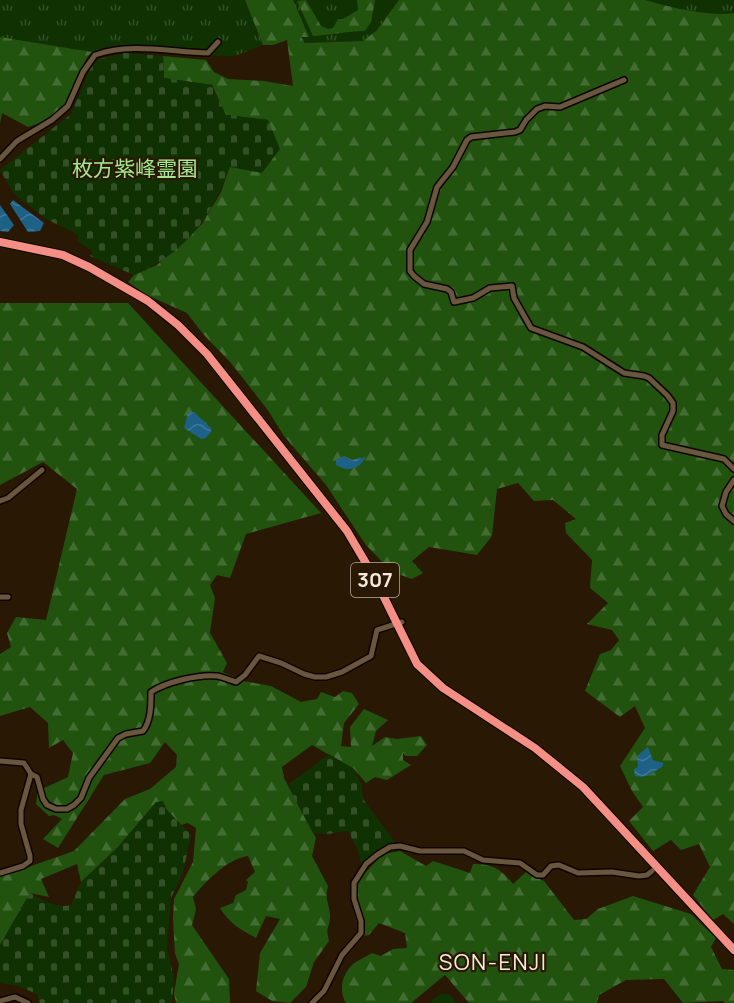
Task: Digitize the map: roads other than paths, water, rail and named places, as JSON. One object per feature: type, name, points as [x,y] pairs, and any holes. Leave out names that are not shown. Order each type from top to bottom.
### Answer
[{"type":"highway","name":"307","points":[[0,242],[63,255],[89,267],[148,301],[193,339],[347,531],[399,622],[417,664],[443,688],[535,748],[583,788],[734,950]]},
{"type":"street","points":[[0,159],[17,141],[52,120],[68,106],[83,72],[95,55],[121,49],[208,53],[218,42]]},
{"type":"street","points":[[624,80],[560,107],[545,106],[537,109],[520,130],[515,132],[471,137],[467,140],[453,167],[437,187],[424,229],[410,250],[410,271],[419,282],[447,289],[451,292],[454,302],[473,298],[490,288],[512,286],[514,298],[531,328],[569,340],[624,374],[644,376],[667,395],[673,404],[673,411],[662,435],[662,445],[724,459],[734,469]]},
{"type":"street","points":[[0,501],[8,498],[42,470]]},
{"type":"street","points":[[734,480],[726,492],[722,506],[726,514],[734,521]]},
{"type":"street","points":[[0,597],[8,597]]},
{"type":"street","points":[[0,761],[24,764],[31,774],[37,777],[47,805],[56,809],[67,809],[81,798],[89,778],[117,738],[142,731],[145,728],[148,722],[151,692],[157,687],[180,680],[216,676],[236,682],[245,675],[259,656],[315,677],[332,675],[368,659],[374,648],[377,630],[399,622]]},
{"type":"street","points":[[0,873],[30,861],[21,824],[21,810],[31,774]]},
{"type":"street","points":[[312,1003],[324,991],[342,955],[361,933],[361,921],[354,898],[354,883],[366,864],[385,849],[400,846],[420,851],[464,851],[483,860],[520,863],[537,875],[543,875],[551,866],[559,865],[578,873],[612,872],[639,876],[647,875],[652,871]]},
{"type":"street","points":[[0,1001],[15,997],[28,1003]]},
{"type":"water","points":[[13,200],[44,223],[40,231],[28,232],[10,204]]},
{"type":"water","points":[[0,205],[14,225],[8,232],[0,231]]},
{"type":"water","points":[[194,412],[211,428],[206,438],[201,439],[184,428],[188,413]]},
{"type":"water","points":[[344,456],[352,460],[366,457],[360,465],[353,469],[345,469],[336,465],[336,460]]},
{"type":"water","points":[[648,747],[653,760],[663,763],[663,766],[646,776],[635,776],[634,769],[638,767],[637,756]]},
{"type":"district","name":"SON-ENJI","points":[[493,962]]},
{"type":"park label","name":"枚方紫峰霊園","points":[[135,169]]}]
